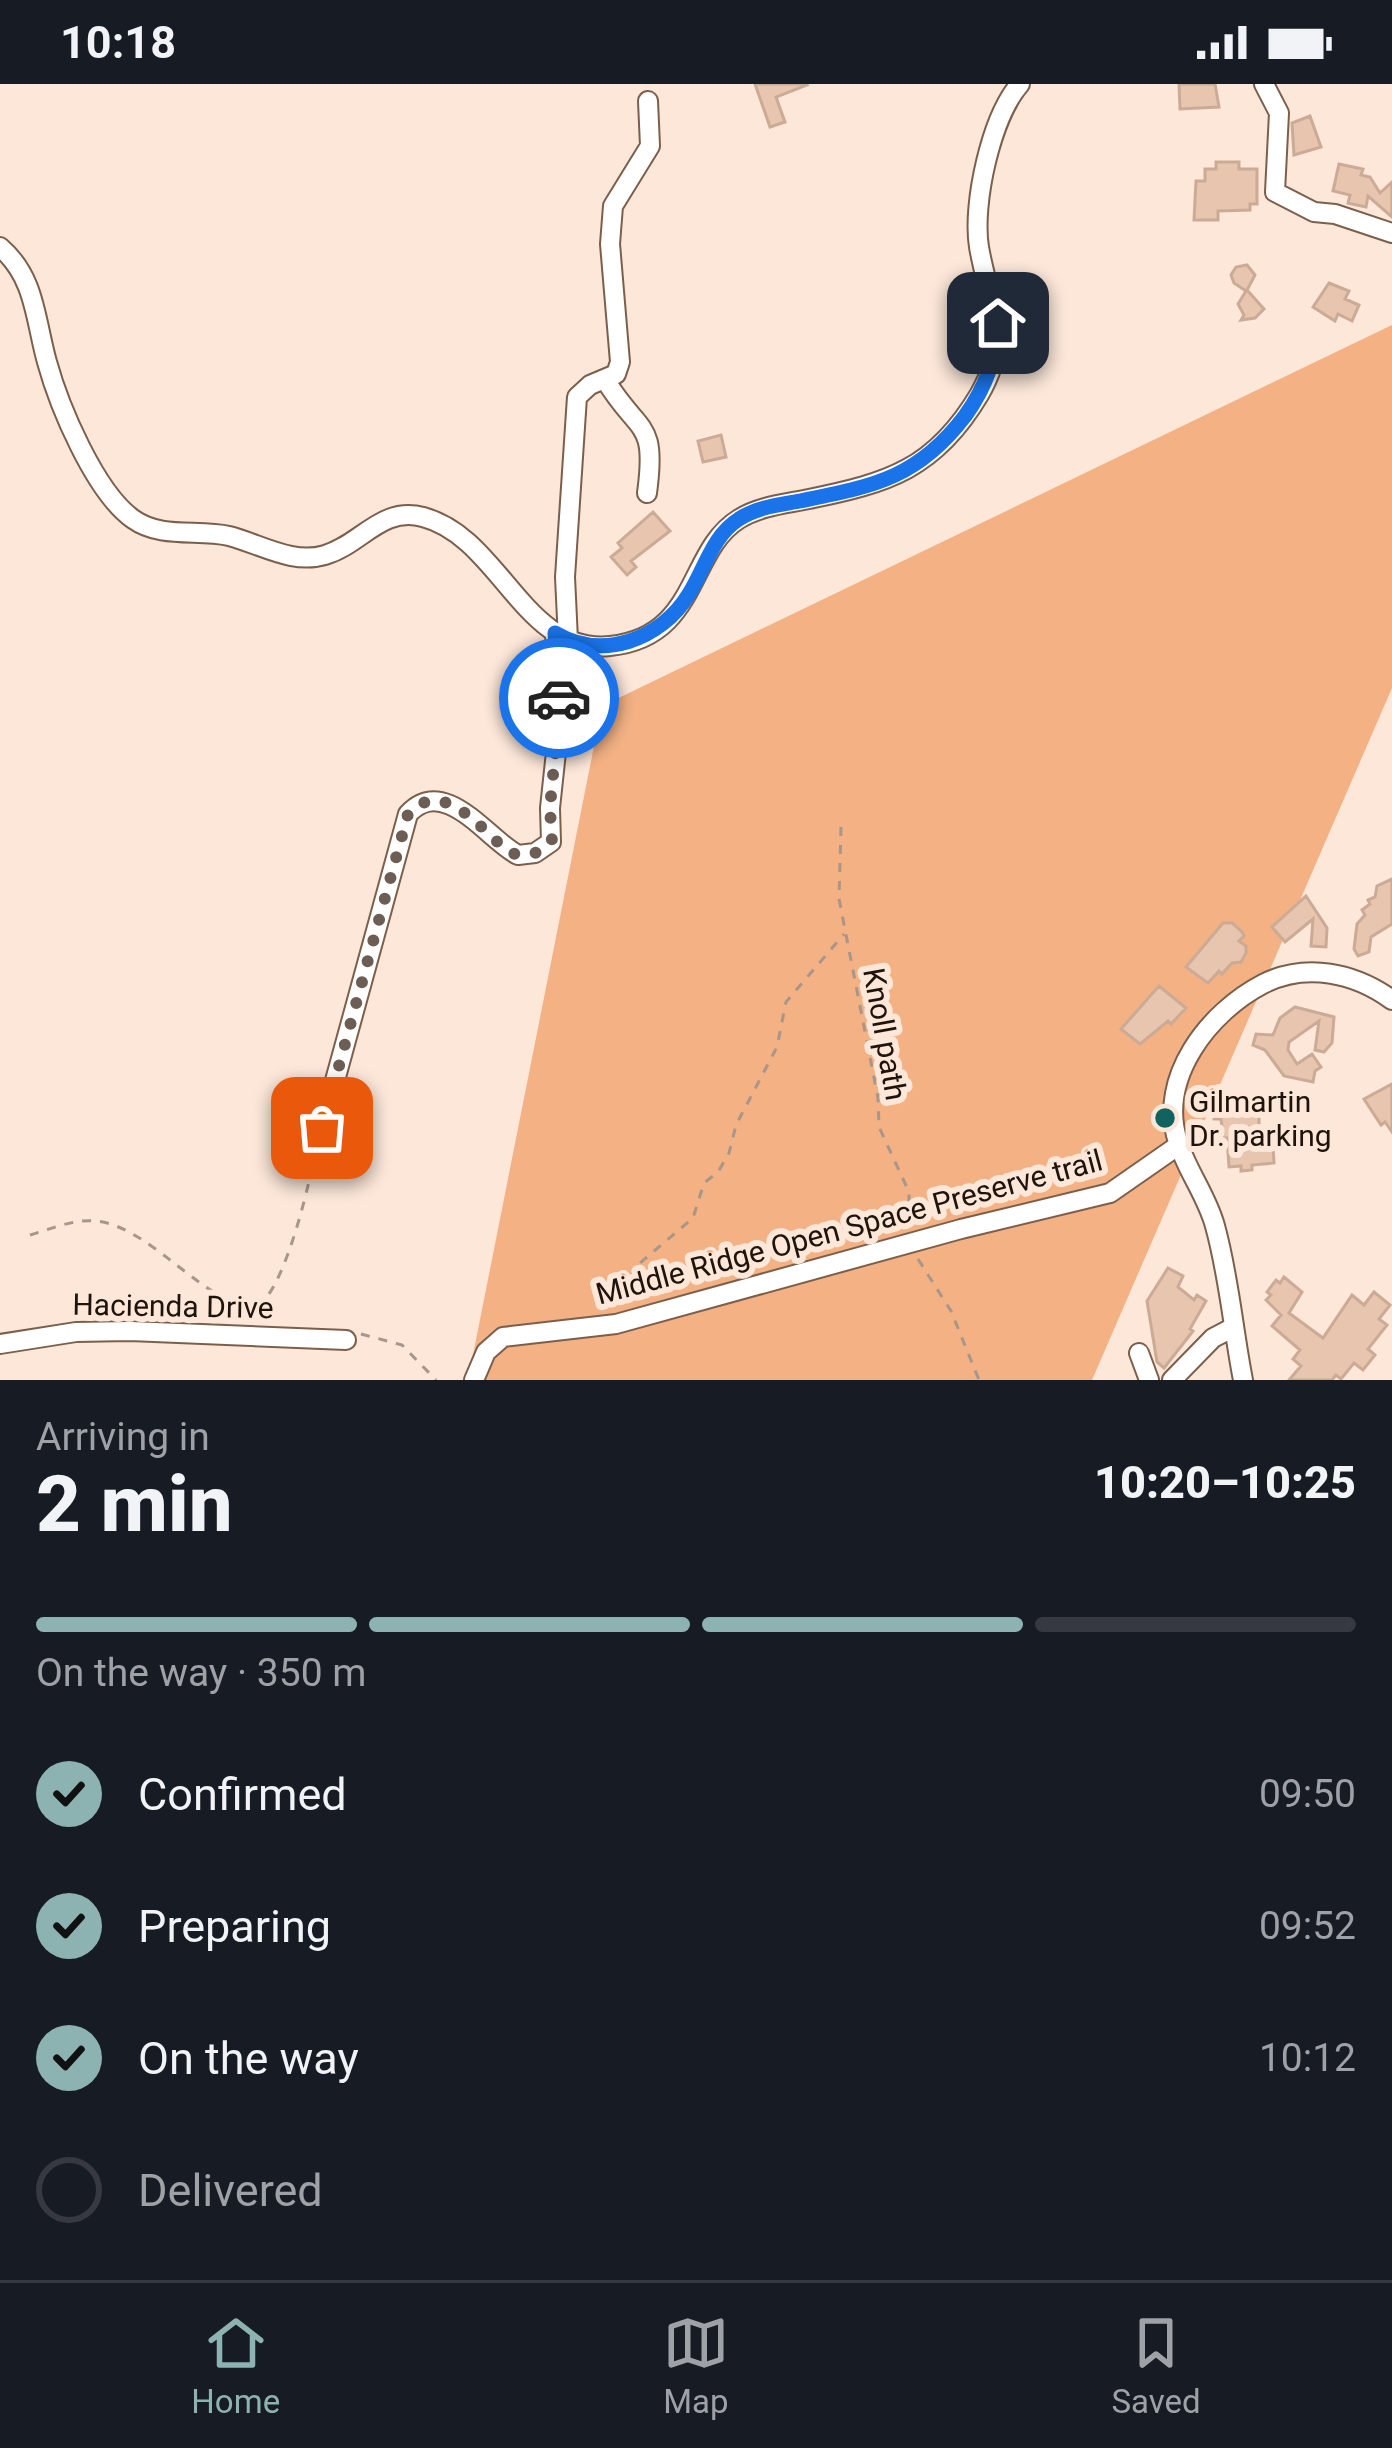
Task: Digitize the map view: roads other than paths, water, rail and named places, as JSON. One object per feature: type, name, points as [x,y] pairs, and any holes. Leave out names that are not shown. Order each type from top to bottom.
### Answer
[{"type":"street","points":[[0,248],[15,261],[29,286],[50,374],[69,420],[112,497],[133,519],[158,530],[229,536],[304,558],[337,550],[381,520],[422,517],[451,529],[475,548],[561,636],[608,646],[649,632],[676,611],[718,538],[743,516],[898,476],[923,461],[957,425],[986,381],[996,352],[998,323],[978,244],[979,211],[995,132],[1020,84]]},
{"type":"street","points":[[1264,84],[1279,113],[1276,193],[1314,212],[1336,214],[1392,233]]},
{"type":"street","points":[[322,1128],[408,814],[429,802],[456,808],[476,818],[518,855],[536,853],[551,842],[577,397],[590,385],[616,374],[620,362],[610,244],[613,206],[650,146],[648,101]]},
{"type":"street","points":[[606,381],[648,434],[652,456],[647,493]]},
{"type":"street","points":[[1243,1380],[1216,1228],[1179,1145],[1175,1102],[1190,1052],[1226,1010],[1286,975],[1352,976],[1392,1000]]},
{"type":"street","name":"Middle Ridge Open Space Preserve trail","points":[[474,1380],[486,1352],[502,1337],[616,1324],[695,1299],[1111,1193],[1179,1145]]},
{"type":"street","points":[[1172,1380],[1213,1338],[1234,1327]]},
{"type":"street","name":"Hacienda Drive","points":[[0,1344],[76,1332],[350,1336]]},
{"type":"street","points":[[1139,1353],[1149,1380]]},
{"type":"place","name":"Gilmartin Dr. parking","points":[[1165,1118]]}]
